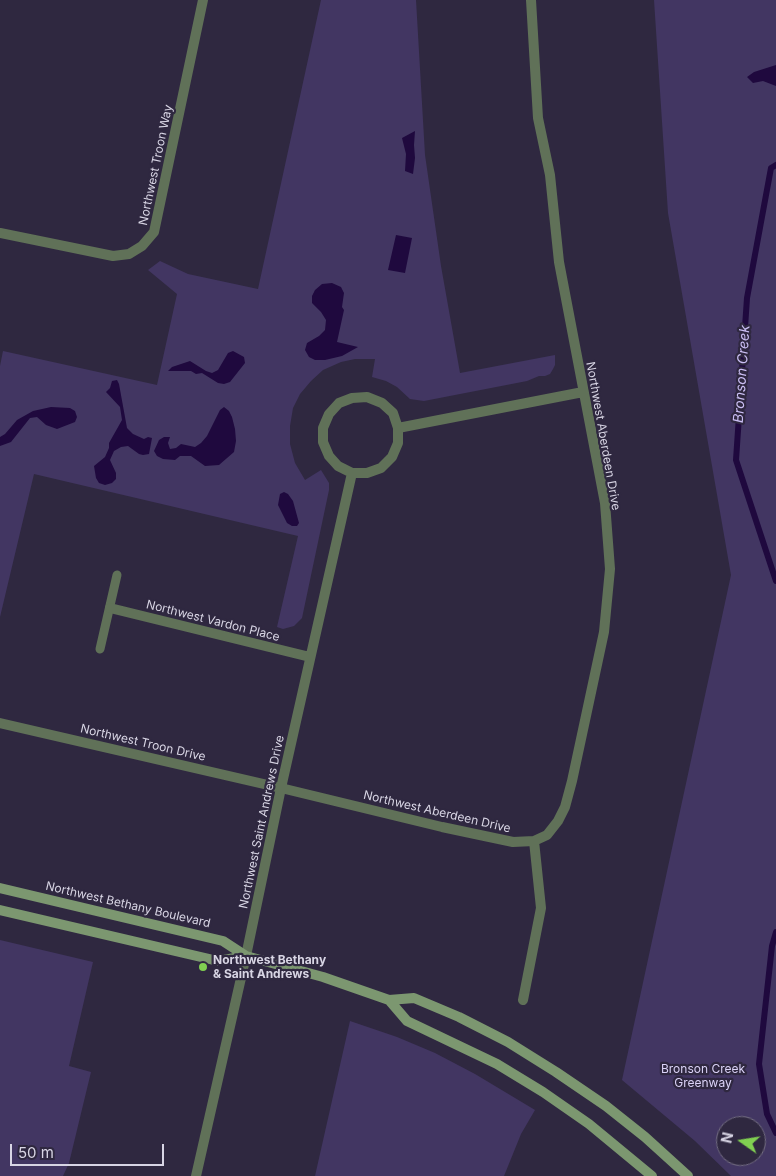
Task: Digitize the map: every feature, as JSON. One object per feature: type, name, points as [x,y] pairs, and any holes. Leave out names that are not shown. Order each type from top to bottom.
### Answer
[{"type":"main road","name":"Northwest Bethany Boulevard","points":[[0,888],[223,940],[246,956],[323,977],[389,1000],[414,998],[459,1017],[508,1042],[556,1072],[606,1106],[645,1137],[688,1176]]},
{"type":"main road","name":"Northwest Bethany Boulevard","points":[[0,910],[218,961],[246,956]]},
{"type":"main road","name":"Northwest Bethany Boulevard","points":[[389,1000],[407,1020],[497,1064],[543,1092],[589,1124],[652,1176]]},
{"type":"street","name":"Northwest Troon Way","points":[[0,233],[114,256],[130,254],[142,246],[154,232],[203,0]]},
{"type":"street","name":"Northwest Aberdeen Drive","points":[[281,788],[442,827],[514,842],[534,841],[547,835],[565,808],[604,632],[610,569],[605,503],[559,262],[550,175],[538,118],[531,0]]},
{"type":"street","points":[[398,428],[583,392]]},
{"type":"street","points":[[367,397],[382,403],[393,414],[398,428],[398,443],[392,457],[381,468],[367,473],[352,472],[338,466],[328,456],[323,442],[323,428],[329,414],[339,403],[352,398],[367,397]]},
{"type":"street","name":"Northwest Saint Andrews Drive","points":[[196,1176],[352,472]]},
{"type":"street","name":"Northwest Vardon Place","points":[[110,608],[310,657]]},
{"type":"street","name":"Northwest Troon Drive","points":[[0,724],[281,788]]},
{"type":"street","points":[[522,1000],[541,908],[534,841]]},
{"type":"lane","points":[[100,649],[117,575]]},
{"type":"green space","points":[[321,0],[416,0],[425,155],[441,266],[460,373],[555,355],[553,369],[550,374],[527,381],[424,401],[410,399],[397,387],[372,377],[375,359],[355,359],[341,362],[323,370],[311,381],[300,394],[293,408],[290,444],[295,463],[305,480],[321,470],[329,483],[329,490],[302,618],[294,626],[283,629],[277,627],[298,536],[34,474],[0,617],[0,366],[3,351],[157,385],[177,294],[148,270],[160,261],[188,274],[258,289]]},
{"type":"green space","name":"Bronson Creek Greenway","points":[[654,0],[776,0],[776,1176],[731,1176],[721,1166],[766,1166],[766,1116],[716,1116],[716,1161],[695,1141],[622,1080],[731,575],[668,213]]},
{"type":"green space","points":[[0,940],[93,962],[69,1066],[91,1072],[69,1163],[63,1176],[0,1176]]},
{"type":"green space","points":[[350,1021],[397,1037],[435,1053],[475,1074],[535,1110],[521,1134],[504,1176],[315,1176]]},
{"type":"shaded area","points":[[776,65],[776,86],[763,81],[753,83],[747,77],[754,72]]},
{"type":"shaded area","points":[[415,131],[413,174],[405,171],[406,154],[402,138]]},
{"type":"shaded area","points":[[396,235],[412,238],[405,273],[388,270]]},
{"type":"shaded area","points":[[332,283],[341,287],[344,293],[342,307],[344,310],[337,342],[358,347],[342,356],[315,360],[309,357],[305,350],[307,343],[325,330],[326,320],[312,303],[312,296],[315,290],[322,284]]},
{"type":"shaded area","points":[[233,351],[244,357],[245,363],[230,382],[224,384],[218,383],[202,373],[168,371],[172,367],[190,361],[212,373],[218,370],[228,353]]},
{"type":"shaded area","points":[[117,380],[127,428],[133,434],[144,439],[152,438],[149,454],[139,454],[128,446],[114,451],[110,460],[116,473],[116,479],[112,483],[105,485],[99,483],[96,478],[94,466],[105,457],[109,443],[122,420],[120,407],[106,392],[110,388],[112,381]]},
{"type":"shaded area","points":[[51,407],[70,408],[75,411],[77,417],[75,422],[57,429],[46,425],[37,417],[30,418],[11,442],[0,446],[0,437],[17,420],[33,411]]},
{"type":"shaded area","points":[[224,407],[232,417],[236,441],[234,452],[219,465],[205,466],[191,456],[180,456],[175,460],[163,459],[157,456],[154,451],[159,440],[164,437],[170,437],[168,443],[170,449],[176,448],[181,444],[195,447],[201,443],[207,436],[220,410]]},
{"type":"shaded area","points":[[284,492],[293,501],[299,523],[297,526],[287,523],[278,505],[280,494]]},
{"type":"waterway","name":"Bronson Creek","points":[[776,165],[771,168],[747,298],[736,460],[776,581]]},
{"type":"waterway","name":"Bronson Creek","points":[[776,932],[772,946],[759,1064],[767,1114],[776,1133]]},
{"type":"place","name":"Northwest Bethany & Saint Andrews","points":[[203,967]]}]
